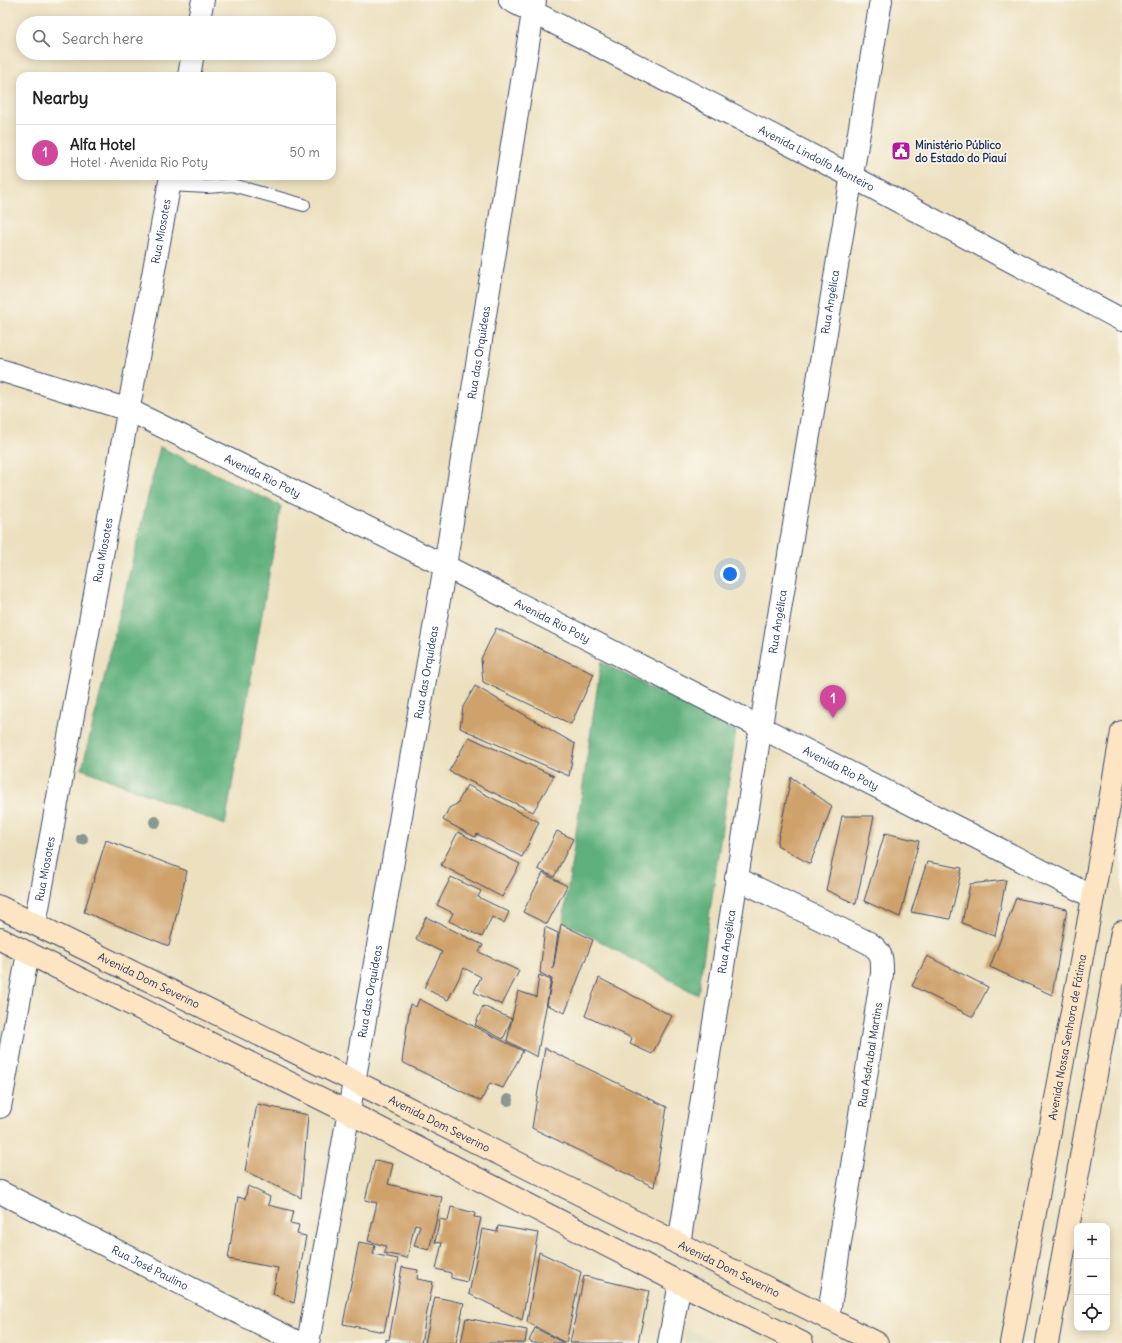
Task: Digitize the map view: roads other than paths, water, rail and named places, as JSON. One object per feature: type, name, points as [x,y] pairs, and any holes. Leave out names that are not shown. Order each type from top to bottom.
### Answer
[{"type":"main road","name":"Avenida Nossa Senhora de Fátima","points":[[1011,1343],[1122,732]]},
{"type":"main road","name":"Avenida Dom Severino","points":[[0,907],[877,1343]]},
{"type":"main road","points":[[1047,1343],[1122,932]]},
{"type":"main road","points":[[0,939],[348,1112],[680,1283],[802,1343]]},
{"type":"street","points":[[200,16],[203,0]]},
{"type":"street","name":"Avenida Lindolfo Monteiro","points":[[510,0],[534,6],[1122,320]]},
{"type":"street","name":"Rua Angélica","points":[[679,1244],[760,726],[881,0]]},
{"type":"street","name":"Rua das Orquídeas","points":[[308,1343],[445,566],[534,6]]},
{"type":"street","points":[[190,72],[192,60]]},
{"type":"street","name":"Rua Miosotes","points":[[35,924],[170,180]]},
{"type":"street","name":"Avenida Rio Poty","points":[[0,370],[129,410],[445,566],[1093,897]]},
{"type":"street","name":"Rua Asdrubal Martins","points":[[736,878],[869,943],[879,950],[882,959],[882,974],[828,1319]]},
{"type":"street","points":[[0,1107],[28,953]]},
{"type":"street","name":"Rua José Paulino","points":[[0,1192],[299,1343]]},
{"type":"street","points":[[669,1343],[680,1283]]},
{"type":"lane","points":[[170,180],[207,187],[232,185],[304,205]]},
{"type":"place","name":"Ministério Público do Estado do Piauí","points":[[901,151]]},
{"type":"place","name":"Alfa Hotel","points":[[833,718]]}]
